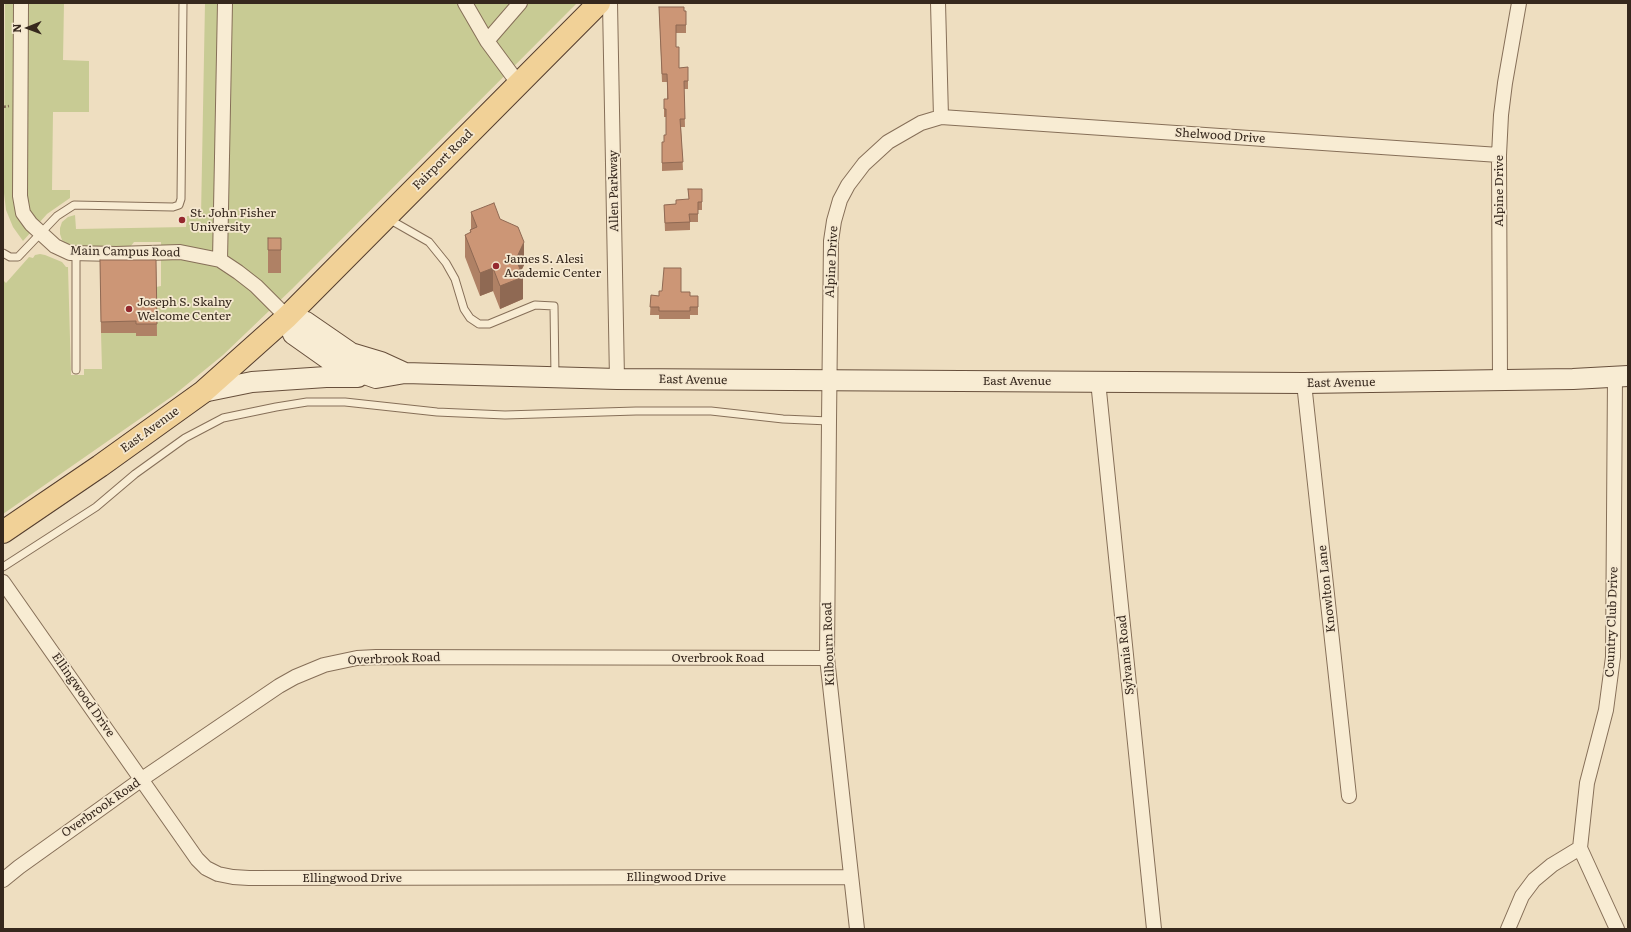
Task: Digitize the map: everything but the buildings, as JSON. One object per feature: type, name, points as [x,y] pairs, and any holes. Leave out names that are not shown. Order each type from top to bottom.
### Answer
[{"type":"main road","name":"Fairport Road","points":[[287,317],[599,3]]},
{"type":"main road","name":"East Avenue","points":[[287,317],[293,334],[334,363],[376,378],[406,373],[617,379],[1304,383],[1500,380],[1621,376]]},
{"type":"main road","name":"East Avenue","points":[[287,317],[306,322],[351,353],[381,362],[406,373]]},
{"type":"main road","name":"East Avenue","points":[[3,532],[100,466],[203,392],[287,317]]},
{"type":"main road","points":[[203,392],[252,382],[326,377],[376,378]]},
{"type":"street","name":"Main Campus Road","points":[[21,3],[20,196],[23,213],[31,224],[54,246],[63,251],[76,253],[180,252],[220,260],[256,286],[287,317]]},
{"type":"street","points":[[220,260],[225,3]]},
{"type":"street","points":[[465,3],[487,41],[518,83]]},
{"type":"street","points":[[487,41],[520,3]]},
{"type":"street","name":"Allen Parkway","points":[[610,3],[617,379]]},
{"type":"street","points":[[938,3],[941,116]]},
{"type":"street","name":"Alpine Drive","points":[[1500,380],[1499,155],[1501,115],[1519,3]]},
{"type":"street","name":"Shelwood Drive","points":[[941,116],[1499,155]]},
{"type":"street","name":"Alpine Drive","points":[[830,381],[831,241],[834,221],[840,200],[856,173],[879,149],[888,142],[921,123],[941,116]]},
{"type":"street","name":"Country Club Drive","points":[[1580,848],[1587,782],[1606,710],[1613,656],[1621,376]]},
{"type":"street","name":"Kilbourn Road","points":[[830,381],[827,658],[857,929]]},
{"type":"street","name":"Sylvania Road","points":[[1098,381],[1154,929]]},
{"type":"street","name":"Knowlton Lane","points":[[1304,383],[1349,796]]},
{"type":"street","name":"Ellingwood Drive","points":[[3,582],[197,859],[206,868],[218,874],[233,877],[851,877]]},
{"type":"street","name":"Overbrook Road","points":[[3,880],[18,867],[142,779],[295,677],[310,670],[339,661],[376,657],[827,658]]},
{"type":"street","points":[[1508,929],[1522,896],[1534,880],[1552,865],[1580,848],[1617,929]]},
{"type":"lane","points":[[3,253],[10,257],[18,257],[57,216],[74,205],[173,207],[179,205],[181,199],[183,3]]},
{"type":"lane","points":[[386,217],[428,242],[446,263],[455,279],[464,309],[470,318],[479,324],[489,324],[535,305],[554,306],[555,377]]},
{"type":"lane","points":[[76,253],[76,370]]},
{"type":"lane","points":[[3,567],[96,507],[135,474],[185,438],[223,418],[284,406],[307,402],[345,402],[437,412],[506,415],[636,411],[711,411],[783,419],[830,421]]},
{"type":"green space","points":[[5,3],[64,3],[63,60],[89,61],[89,112],[53,112],[52,190],[70,190],[70,198],[47,214],[23,241],[13,227],[6,210],[4,193]]},
{"type":"green space","name":"St. John Fisher University","points":[[205,3],[577,3],[292,289],[223,355],[174,395],[3,514],[3,280],[6,283],[29,257],[33,258],[35,255],[40,254],[62,262],[66,267],[68,267],[71,375],[84,375],[84,369],[102,369],[101,333],[136,332],[136,336],[156,287],[161,286],[161,242],[134,242],[131,246],[73,246],[62,240],[60,228],[62,222],[68,217],[75,215],[76,229],[186,227],[187,216],[201,216]]},
{"type":"place","name":"St. John Fisher University","points":[[182,220]]},
{"type":"place","name":"James S. Alesi Academic Center","points":[[496,266]]},
{"type":"place","name":"Joseph S. Skalny Welcome Center","points":[[129,309]]}]
